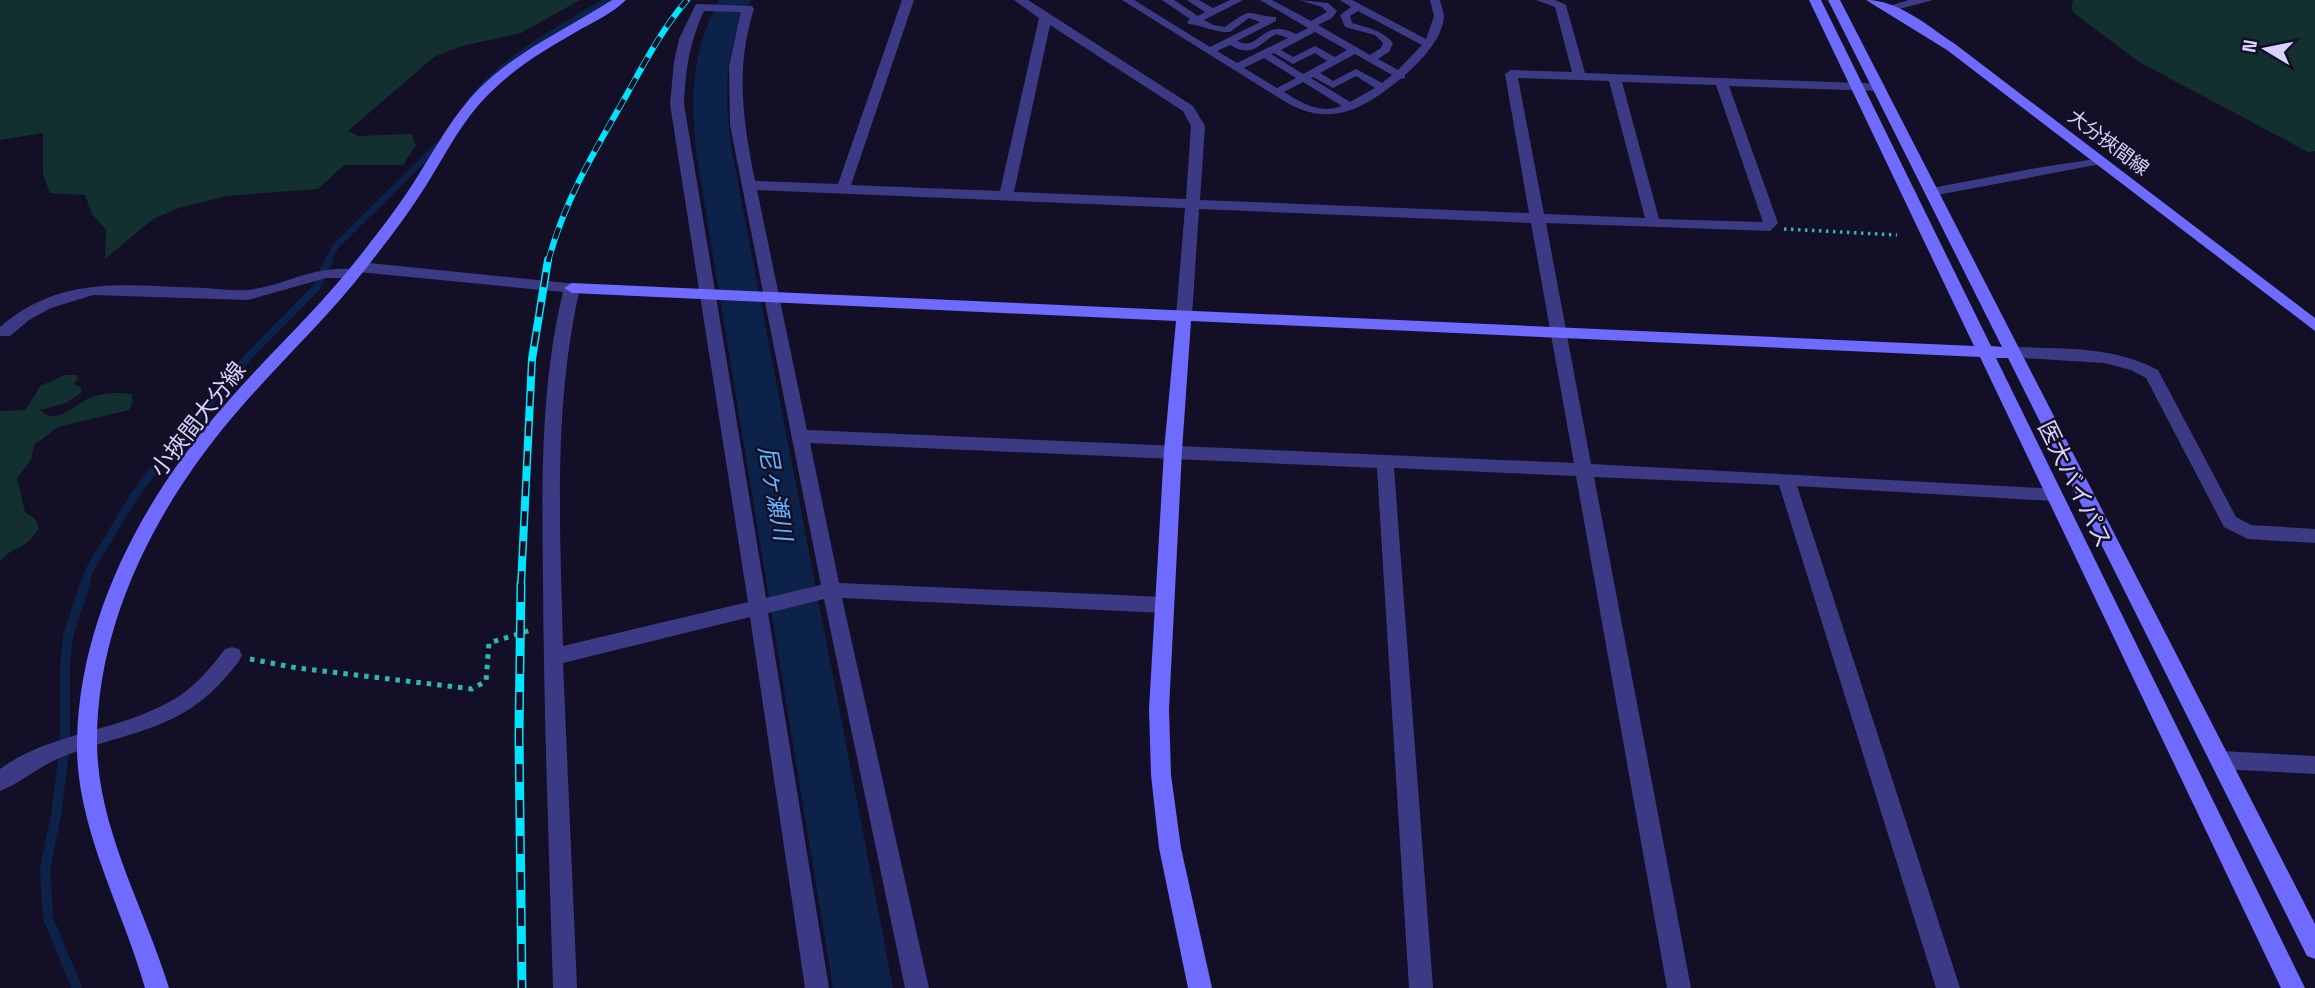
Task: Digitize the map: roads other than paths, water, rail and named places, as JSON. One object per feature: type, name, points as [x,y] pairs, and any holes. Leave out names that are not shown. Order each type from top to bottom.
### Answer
[{"type":"main road","name":"小挾間大分線","points":[[157,988],[147,949],[97,826],[90,778],[80,743],[109,620],[122,581],[162,501],[217,424],[355,271],[410,198],[468,110],[488,86],[620,0]]},
{"type":"main road","name":"医大バイパス","points":[[1815,0],[2293,988]]},
{"type":"main road","name":"医大バイパス","points":[[1834,0],[2315,948]]},
{"type":"main road","name":"大分挾間線","points":[[1872,0],[1951,47],[2315,326]]},
{"type":"main road","points":[[572,288],[2014,353]]},
{"type":"main road","points":[[1184,316],[1173,451],[1159,709],[1161,775],[1170,848],[1200,988]]},
{"type":"street","points":[[843,189],[908,0]]},
{"type":"street","points":[[1020,0],[1192,112],[1198,126],[1184,316]]},
{"type":"street","points":[[1542,0],[1560,5],[1579,76]]},
{"type":"street","points":[[1888,8],[1927,0]]},
{"type":"street","points":[[817,988],[717,295],[677,104],[685,39],[700,7],[745,6],[733,70],[737,125],[768,298],[800,436],[830,590],[917,988]]},
{"type":"street","points":[[1006,195],[1046,16]]},
{"type":"street","points":[[1679,988],[1511,74],[1879,87]]},
{"type":"street","points":[[1615,78],[1653,223]]},
{"type":"street","points":[[749,185],[1765,228],[1771,223],[1721,81]]},
{"type":"street","points":[[4,332],[37,307],[68,294],[93,289],[248,295],[320,275],[355,271],[572,288],[563,321],[552,414],[553,657],[565,988]]},
{"type":"street","points":[[2014,353],[2119,359],[2140,366],[2152,374],[2231,522],[2248,532],[2315,536]]},
{"type":"street","points":[[800,436],[1786,479],[2053,494]]},
{"type":"street","points":[[1385,461],[1407,752],[1421,988]]},
{"type":"street","points":[[1786,479],[1948,988]]},
{"type":"street","points":[[553,657],[830,590],[1165,605]]},
{"type":"street","points":[[0,781],[21,767],[50,754],[169,711],[206,686],[232,655]]},
{"type":"street","points":[[2220,760],[2315,765]]},
{"type":"lane","points":[[1126,0],[1299,106],[1318,112],[1337,111],[1349,106],[1401,76],[1415,64],[1427,44],[1438,16],[1435,0]]},
{"type":"lane","points":[[1167,0],[1196,20],[1221,31],[1231,28],[1237,19],[1246,15],[1257,16],[1268,22]]},
{"type":"lane","points":[[1192,0],[1212,12]]},
{"type":"lane","points":[[1176,30],[1238,0]]},
{"type":"lane","points":[[1265,0],[1401,76]]},
{"type":"lane","points":[[1238,67],[1295,38],[1329,16],[1332,11],[1325,5],[1304,0]]},
{"type":"lane","points":[[1345,0],[1427,44]]},
{"type":"lane","points":[[1357,6],[1345,15],[1348,25],[1378,33],[1388,43],[1387,48],[1370,59]]},
{"type":"lane","points":[[1210,51],[1287,12]]},
{"type":"lane","points":[[1230,41],[1241,47],[1253,47],[1261,41],[1263,35],[1276,31],[1295,38]]},
{"type":"lane","points":[[1268,52],[1293,61],[1315,49],[1335,61]]},
{"type":"lane","points":[[1277,92],[1355,50]]},
{"type":"lane","points":[[1268,52],[1308,76],[1349,106]]},
{"type":"lane","points":[[1308,76],[1333,85],[1356,72],[1381,88]]},
{"type":"lane","points":[[1932,192],[2102,161]]},
{"type":"waterway","points":[[471,100],[517,56],[607,0]]},
{"type":"waterway","name":"尼ヶ瀬川","points":[[735,0],[712,56],[709,91],[714,152],[863,988]]},
{"type":"waterway","points":[[328,262],[335,247],[441,142]]},
{"type":"waterway","points":[[84,586],[90,569],[134,496],[161,460],[248,357],[316,288],[329,260]]},
{"type":"waterway","points":[[77,988],[48,918],[45,869],[56,815],[65,745],[65,665],[68,636],[85,584]]},
{"type":"railway","points":[[548,262],[563,218],[592,156],[654,46],[687,0]]},
{"type":"railway","points":[[521,586],[532,359],[548,260]]},
{"type":"railway","points":[[521,584],[519,734],[522,988]]}]
